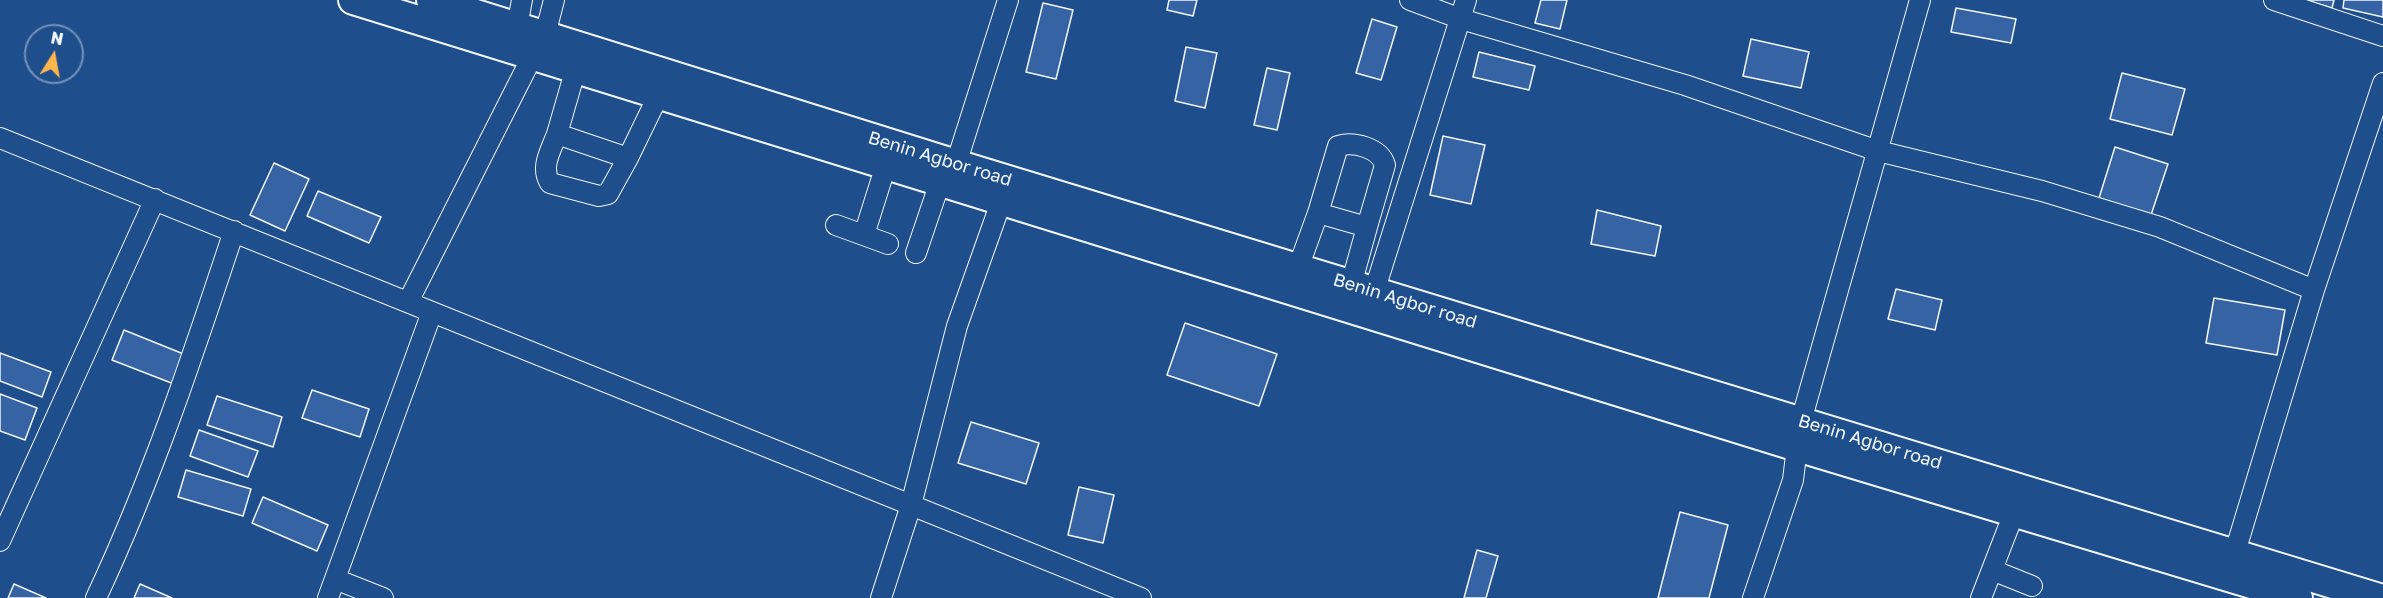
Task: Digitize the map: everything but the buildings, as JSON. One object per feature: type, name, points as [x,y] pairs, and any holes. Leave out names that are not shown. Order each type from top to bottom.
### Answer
[{"type":"highway","name":"Benin Agbor road","points":[[353,0],[539,45],[1005,191],[1367,312],[1799,434],[2014,513],[2234,576],[2379,598]]},
{"type":"highway","name":"Benin Agbor road","points":[[431,0],[519,13],[539,45],[576,68],[886,165],[948,173]]},
{"type":"highway","name":"Benin Agbor road","points":[[1005,191],[1298,268],[1363,288],[2298,598]]},
{"type":"street","points":[[408,302],[539,45],[554,0]]},
{"type":"street","points":[[916,253],[948,173],[1008,0]]},
{"type":"street","points":[[1410,0],[1461,20],[1685,85],[1878,151],[2042,191],[2160,226],[2314,290]]},
{"type":"street","points":[[1363,288],[1461,20],[1466,0]]},
{"type":"street","points":[[1753,598],[1793,480],[1799,434],[1920,0]]},
{"type":"street","points":[[2274,0],[2383,36]]},
{"type":"street","points":[[576,68],[545,166],[546,176],[550,183],[598,196],[608,194],[659,94]]},
{"type":"street","points":[[2234,576],[2314,290],[2383,83]]},
{"type":"street","points":[[557,134],[628,158]]},
{"type":"street","points":[[0,138],[1141,598]]},
{"type":"street","points":[[1298,268],[1318,213],[1338,146],[1348,143],[1375,151],[1382,157],[1385,165],[1366,227],[1363,288]]},
{"type":"street","points":[[864,235],[886,165]]},
{"type":"street","points":[[881,598],[911,505],[957,326],[1005,191]]},
{"type":"street","points":[[0,541],[155,199]]},
{"type":"street","points":[[1318,213],[1366,227]]},
{"type":"street","points":[[836,225],[888,244]]},
{"type":"street","points":[[96,598],[132,520],[184,383],[234,231]]},
{"type":"street","points":[[328,598],[432,312]]},
{"type":"street","points":[[1981,598],[2014,513]]},
{"type":"street","points":[[1992,570],[2032,586]]},
{"type":"street","points":[[335,579],[383,598]]}]
